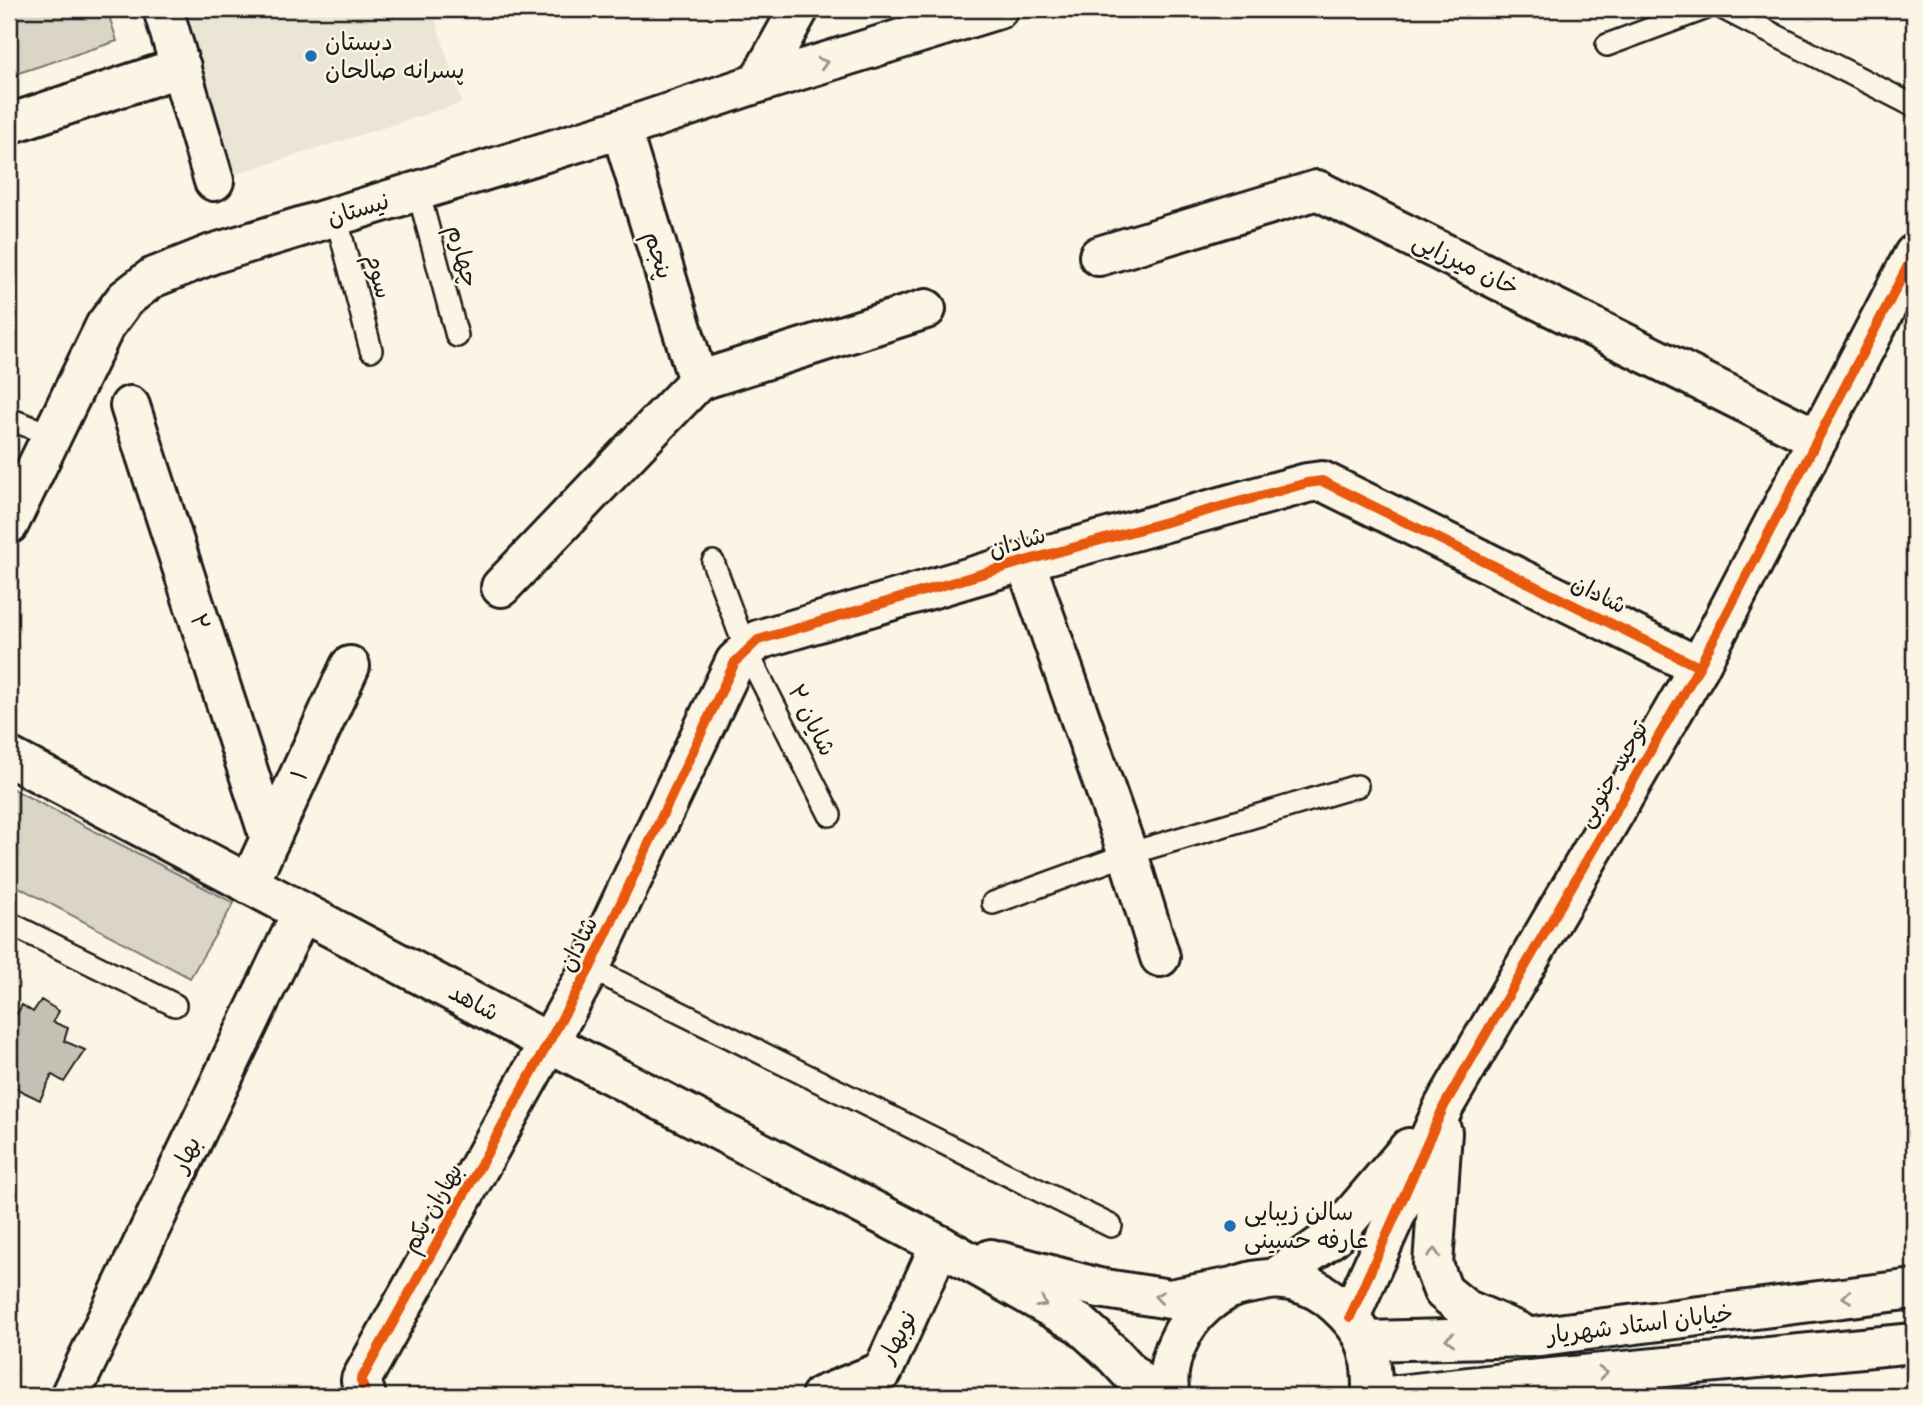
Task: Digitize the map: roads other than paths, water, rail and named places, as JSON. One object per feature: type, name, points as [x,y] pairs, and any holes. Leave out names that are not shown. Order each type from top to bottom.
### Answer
[{"type":"street","points":[[163,9],[214,181]]},
{"type":"street","points":[[758,83],[799,9]]},
{"type":"street","name":"نيستان","points":[[9,524],[105,326],[125,299],[152,278],[212,254],[621,129],[758,83],[998,9]]},
{"type":"street","points":[[9,124],[181,67]]},
{"type":"street","name":"پنجم","points":[[621,129],[698,381]]},
{"type":"street","name":"خان میرزایی","points":[[1100,256],[1317,191],[1818,439]]},
{"type":"street","name":"توحید جنوبی","points":[[1357,1329],[1444,1106],[1699,667],[1914,254]]},
{"type":"street","points":[[501,587],[698,381],[926,309]]},
{"type":"street","name":"۲","points":[[130,406],[270,839]]},
{"type":"street","name":"شادان","points":[[548,1042],[590,968],[735,662],[758,640],[1025,561],[1307,482],[1322,481],[1699,667]]},
{"type":"street","points":[[1025,561],[1128,854],[1160,957]]},
{"type":"street","name":"۱","points":[[249,884],[350,666]]},
{"type":"street","name":"شاهد","points":[[9,757],[548,1042],[940,1245]]},
{"type":"street","name":"بهار","points":[[70,1396],[302,912]]},
{"type":"street","name":"بهاران یکم","points":[[366,1396],[361,1380],[548,1042]]},
{"type":"street","points":[[1444,1106],[1433,1265],[1443,1291],[1465,1309],[1533,1337]]},
{"type":"street","name":"توحید جنوبی","points":[[1274,1279],[1334,1236],[1444,1106]]},
{"type":"street","points":[[940,1245],[1099,1288],[1170,1299],[1231,1289]]},
{"type":"street","points":[[940,1245],[1080,1324],[1113,1354],[1152,1396]]},
{"type":"street","name":"نوبهار","points":[[821,1396],[883,1371],[940,1245]]},
{"type":"street","points":[[1170,1396],[1171,1357],[1185,1326],[1208,1300],[1239,1284],[1274,1279],[1302,1284],[1328,1297],[1357,1329],[1373,1369],[1372,1396]]},
{"type":"street","name":"خیابان استاد شهریار","points":[[1357,1329],[1533,1337],[1914,1289]]},
{"type":"street","name":"خیابان استاد شهریار","points":[[1389,1396],[1914,1343]]},
{"type":"lane","points":[[1607,45],[1704,9]]},
{"type":"lane","points":[[1724,9],[1914,106]]},
{"type":"lane","name":"چهارم","points":[[418,191],[457,336]]},
{"type":"lane","name":"سوم","points":[[335,216],[371,350]]},
{"type":"lane","points":[[9,419],[52,435]]},
{"type":"lane","name":"شایان ۲","points":[[713,562],[746,650],[830,815]]},
{"type":"lane","points":[[993,903],[1128,854],[1357,786]]},
{"type":"lane","points":[[9,923],[175,1005]]},
{"type":"lane","points":[[590,968],[1111,1226]]},
{"type":"place","name":"دبستان پسرانه صالحان","points":[[311,56]]},
{"type":"place","name":"سالن زیبایی عارفه حسینی","points":[[1230,1226]]}]
